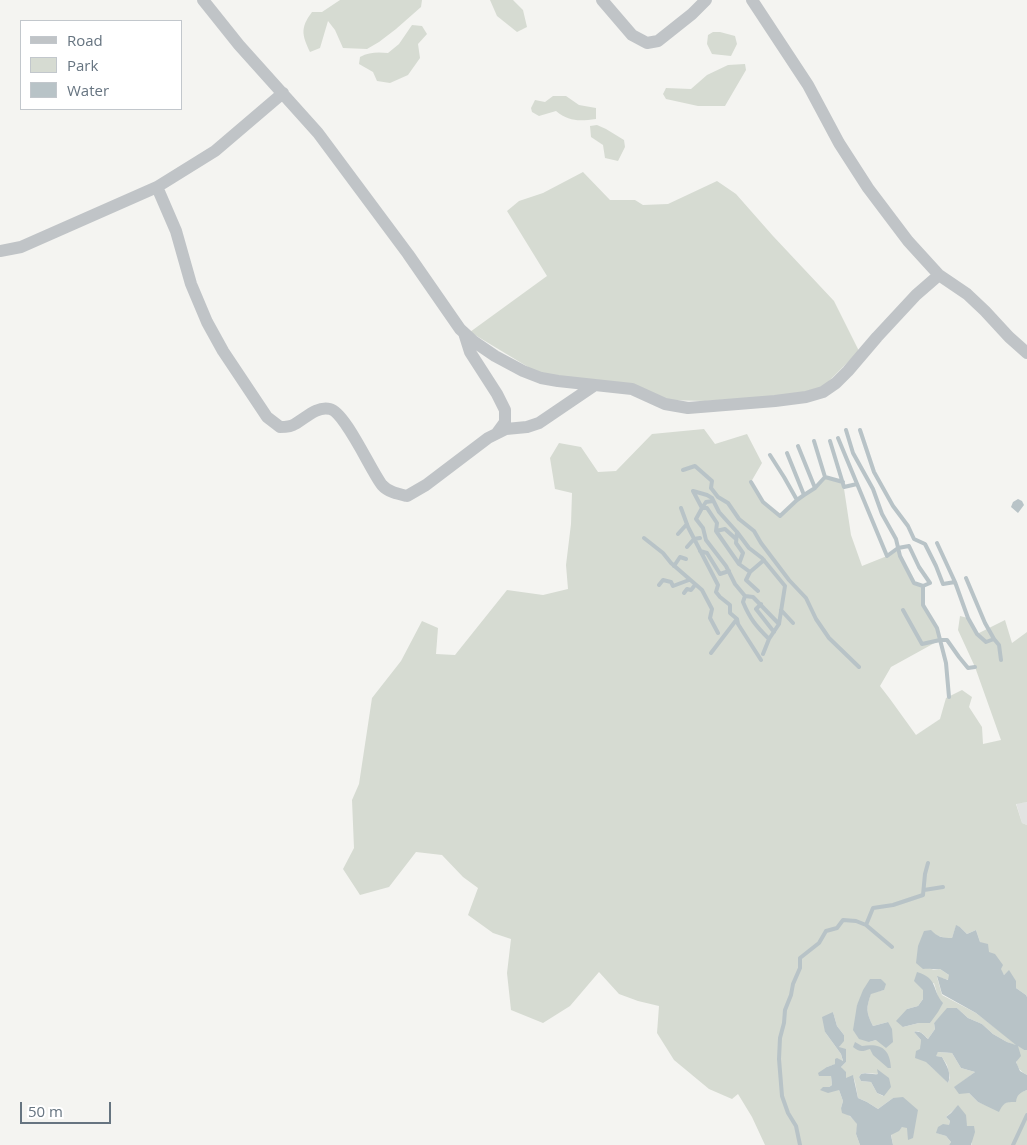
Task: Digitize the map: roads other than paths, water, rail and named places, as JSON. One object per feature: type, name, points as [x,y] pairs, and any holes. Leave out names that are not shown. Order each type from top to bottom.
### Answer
[{"type":"street","points":[[203,0],[239,45],[318,133],[408,254],[460,329],[473,341],[495,356],[541,378],[558,382],[632,390],[665,404],[688,408],[806,397],[823,392],[836,383],[916,295],[939,275]]},
{"type":"street","points":[[602,0],[632,35],[647,43],[658,41],[692,14],[706,0]]},
{"type":"street","points":[[752,0],[808,86],[839,143],[868,188],[908,241],[939,275],[967,294],[1009,338],[1027,353]]},
{"type":"street","points":[[0,251],[21,247],[157,187],[215,151],[283,94]]},
{"type":"street","points":[[157,187],[176,230],[190,284],[207,322],[223,351],[267,417],[280,428],[294,426],[316,410],[330,409],[338,414],[383,486],[394,493],[406,496],[426,485],[488,438],[506,429],[528,427],[539,423],[594,385]]},
{"type":"street","points":[[463,332],[470,352],[505,410],[505,422],[497,433]]},
{"type":"water","points":[[1018,499],[1024,505],[1018,513],[1011,507],[1013,502]]},
{"type":"water","points":[[956,925],[967,934],[976,930],[980,942],[988,944],[989,952],[995,954],[1003,965],[1001,969],[1004,975],[1009,970],[1016,981],[1016,988],[1027,997],[1027,1050],[1018,1046],[1021,1056],[1016,1062],[1020,1071],[1027,1075],[1027,1090],[1019,1094],[1016,1102],[1004,1104],[999,1112],[978,1102],[969,1093],[959,1094],[954,1087],[975,1072],[961,1068],[952,1053],[938,1052],[936,1056],[942,1057],[947,1067],[949,1073],[948,1083],[926,1062],[915,1058],[916,1051],[920,1049],[921,1040],[914,1032],[920,1032],[928,1039],[935,1029],[934,1023],[947,1008],[957,1008],[968,1018],[982,1024],[993,1034],[1016,1045],[976,1013],[942,994],[937,976],[948,980],[949,975],[940,969],[923,969],[916,963],[918,946],[924,931],[931,930],[940,937],[952,938]]},
{"type":"water","points":[[917,972],[932,981],[943,1003],[930,1023],[919,1023],[903,1027],[896,1021],[907,1009],[918,1006],[923,999],[923,990],[914,981]]},
{"type":"water","points":[[870,979],[881,979],[886,984],[884,990],[871,994],[867,1010],[873,1026],[888,1022],[892,1029],[893,1042],[886,1048],[876,1040],[869,1042],[859,1039],[853,1030],[857,1005]]},
{"type":"water","points":[[833,1012],[837,1026],[844,1035],[844,1041],[839,1047],[846,1049],[846,1062],[841,1067],[846,1072],[846,1078],[853,1075],[858,1098],[878,1109],[893,1098],[903,1097],[918,1110],[913,1138],[908,1140],[907,1128],[902,1127],[891,1135],[893,1145],[860,1145],[856,1134],[857,1124],[850,1116],[842,1113],[843,1101],[839,1090],[828,1093],[820,1090],[823,1087],[832,1085],[831,1076],[819,1076],[818,1073],[835,1064],[835,1059],[837,1058],[843,1061],[841,1054],[825,1032],[822,1017]]},
{"type":"water","points":[[855,1042],[862,1046],[874,1045],[883,1048],[889,1056],[891,1068],[888,1068],[873,1055],[870,1049],[861,1051],[855,1049],[853,1047]]},
{"type":"water","points":[[877,1069],[889,1078],[891,1087],[884,1096],[877,1093],[871,1082],[861,1081],[859,1077],[863,1073],[878,1074]]},
{"type":"water","points":[[958,1105],[966,1115],[967,1126],[974,1126],[975,1132],[971,1145],[949,1145],[951,1142],[946,1136],[936,1133],[938,1127],[943,1124],[949,1125],[950,1121],[946,1117]]},
{"type":"waterway","points":[[846,430],[853,453],[873,489],[882,514],[896,539],[900,556],[914,583],[923,586],[923,605],[937,628],[946,663],[949,697]]},
{"type":"waterway","points":[[860,430],[874,472],[893,506],[908,526],[914,539],[925,544],[943,584],[955,582],[968,618],[977,634],[986,642],[994,639],[999,645],[1001,660]]},
{"type":"waterway","points":[[838,438],[887,556],[898,548],[909,546],[919,567],[930,583],[923,586]]},
{"type":"waterway","points":[[814,441],[825,477],[843,482]]},
{"type":"waterway","points":[[830,441],[844,487],[857,484]]},
{"type":"waterway","points":[[798,446],[815,488],[825,477]]},
{"type":"waterway","points":[[787,453],[804,495],[815,488]]},
{"type":"waterway","points":[[770,455],[797,500],[804,495]]},
{"type":"waterway","points":[[683,470],[695,466],[712,481],[711,488],[718,497],[728,503],[739,519],[754,531],[789,580],[806,598],[816,619],[829,638],[859,667]]},
{"type":"waterway","points":[[751,482],[763,502],[780,516],[797,500]]},
{"type":"waterway","points":[[693,491],[712,498],[719,512],[749,548],[762,558],[785,586],[779,624],[769,639],[763,654]]},
{"type":"waterway","points":[[693,491],[702,508],[696,519],[703,528],[706,540],[726,566],[735,584],[745,596],[753,597],[779,624]]},
{"type":"waterway","points":[[713,501],[706,502],[702,508],[707,508],[717,523],[716,531],[739,564],[750,572],[746,580],[758,591]]},
{"type":"waterway","points":[[681,508],[688,527],[718,585],[716,592],[730,605],[730,613],[737,619],[738,624],[761,660]]},
{"type":"waterway","points":[[678,534],[687,524]]},
{"type":"waterway","points":[[716,531],[725,529],[736,539]]},
{"type":"waterway","points":[[737,532],[736,543],[743,553],[739,564]]},
{"type":"waterway","points":[[644,538],[663,553],[671,563],[702,590],[712,609],[710,618],[718,633]]},
{"type":"waterway","points":[[687,547],[694,539],[700,538]]},
{"type":"waterway","points":[[937,543],[955,582]]},
{"type":"waterway","points":[[700,551],[707,553],[720,574],[729,571]]},
{"type":"waterway","points":[[674,566],[680,557],[686,559]]},
{"type":"waterway","points":[[750,572],[764,560]]},
{"type":"waterway","points":[[966,578],[985,623],[994,639]]},
{"type":"waterway","points":[[659,585],[663,580],[671,582],[673,586],[689,580]]},
{"type":"waterway","points":[[684,593],[687,589],[691,590],[695,585]]},
{"type":"waterway","points":[[745,596],[743,602],[748,613],[769,639]]},
{"type":"waterway","points":[[761,604],[756,609],[774,632]]},
{"type":"waterway","points":[[781,610],[793,623]]},
{"type":"waterway","points":[[903,610],[922,644],[947,640],[968,668],[975,667]]},
{"type":"waterway","points":[[711,653],[737,619]]},
{"type":"waterway","points":[[866,925],[873,908],[893,905],[923,895],[928,863]]},
{"type":"waterway","points":[[924,890],[943,887]]},
{"type":"waterway","points":[[800,1145],[796,1126],[788,1113],[782,1096],[779,1059],[780,1038],[785,1010],[800,968],[800,958],[819,943],[826,931],[837,928],[843,920],[856,921],[866,925],[892,947]]},
{"type":"waterway","points":[[1013,1145],[1027,1115]]}]
